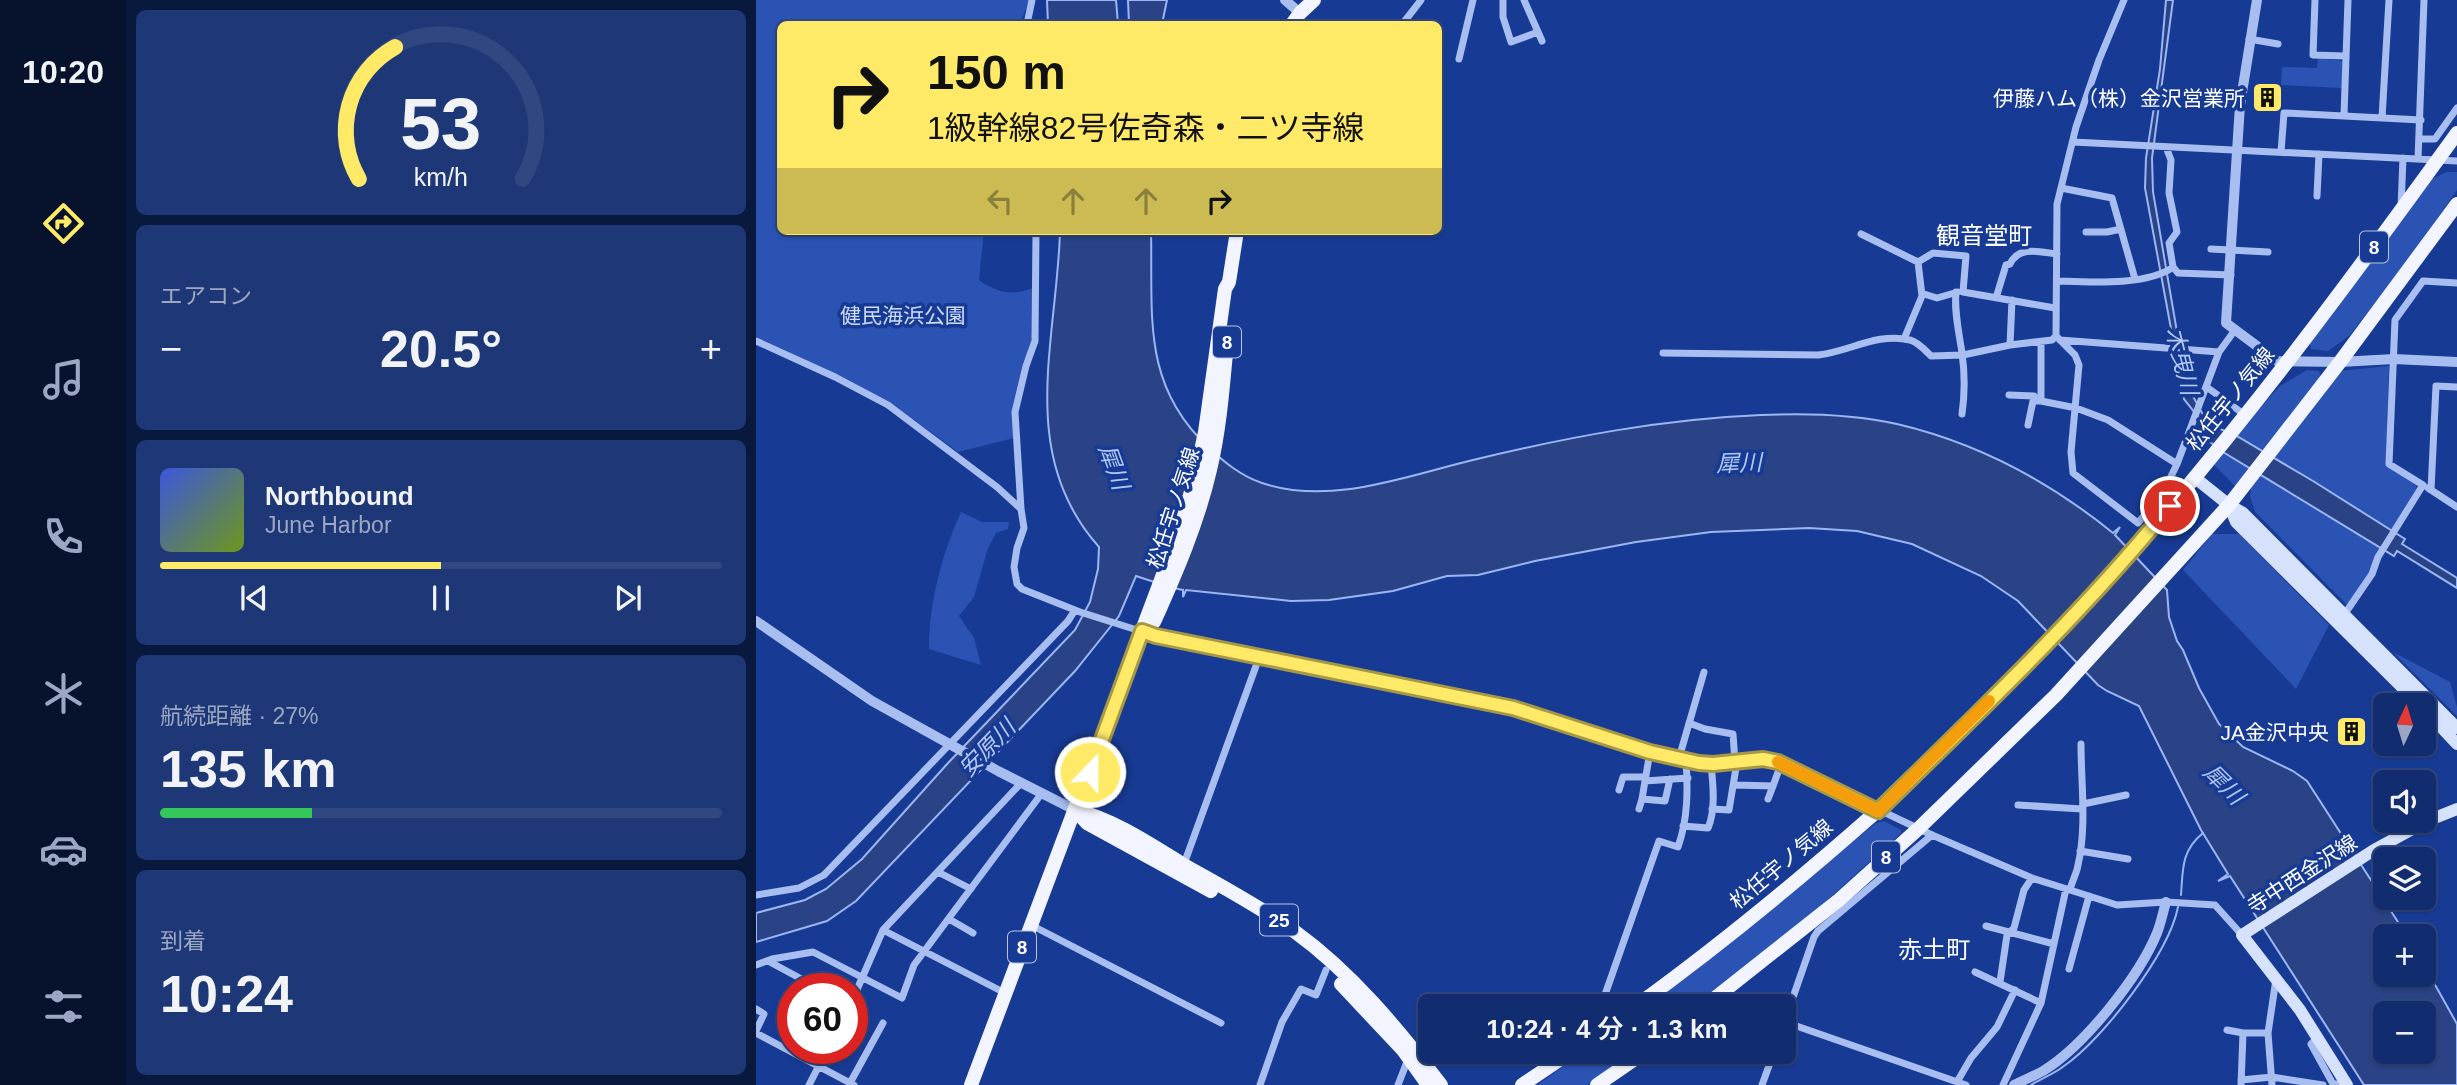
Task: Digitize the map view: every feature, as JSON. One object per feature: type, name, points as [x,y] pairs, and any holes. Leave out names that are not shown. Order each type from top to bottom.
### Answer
[{"type":"main road","points":[[1296,19],[1314,0]]},
{"type":"main road","name":"松任宇ノ気線","points":[[1652,994],[1878,811],[2028,663],[2146,536],[2245,415],[2289,360],[2457,133]]},
{"type":"main road","name":"8","points":[[1722,994],[1812,930],[1925,832],[2056,695],[2229,505],[2340,362],[2457,204]]},
{"type":"main road","name":"松任宇ノ気線","points":[[971,1085],[1075,810],[1206,485],[1232,289],[1230,282],[1236,235]]},
{"type":"main road","points":[[2194,477],[2229,505],[2244,513],[2457,728]]},
{"type":"main road","points":[[2229,505],[2236,522],[2408,693]]},
{"type":"main road","points":[[2436,722],[2457,744]]},
{"type":"main road","name":"寺中西金沢線","points":[[2246,933],[2374,850],[2457,808]]},
{"type":"main road","name":"25","points":[[1075,810],[1091,814],[1184,864],[1297,933],[1368,996],[1441,1085]]},
{"type":"main road","name":"25","points":[[1075,810],[1087,823],[1255,916],[1300,947],[1382,1027],[1428,1085]]},
{"type":"main road","points":[[2246,933],[2347,1085]]},
{"type":"main road","points":[[1522,1085],[1553,1064]]},
{"type":"main road","points":[[1597,1085],[1628,1064]]},
{"type":"street","points":[[1028,21],[1032,0]]},
{"type":"street","points":[[1285,0],[1296,19]]},
{"type":"street","points":[[1405,21],[1421,0]]},
{"type":"street","points":[[1459,60],[1474,0]]},
{"type":"street","points":[[1503,0],[1503,17],[1511,42],[1538,32]]},
{"type":"street","points":[[1524,0],[1542,41]]},
{"type":"street","points":[[2124,0],[2099,60],[2057,204],[2055,308],[2058,338],[2075,355],[2079,365],[2071,452],[2073,473],[2138,523],[2164,491],[2203,399],[2219,352],[2235,330]]},
{"type":"street","points":[[2257,0],[2249,39],[2236,150],[2231,275],[2226,323],[2277,361],[2394,359],[2457,362]]},
{"type":"street","points":[[2315,0],[2313,55],[2345,57]]},
{"type":"street","points":[[2344,115],[2348,0]]},
{"type":"street","points":[[2382,118],[2389,0]]},
{"type":"street","points":[[2418,159],[2424,0]]},
{"type":"street","points":[[2249,39],[2278,44]]},
{"type":"street","points":[[2419,139],[2435,139],[2457,108]]},
{"type":"street","points":[[2281,152],[2284,113],[2421,120]]},
{"type":"street","points":[[2073,142],[2457,161]]},
{"type":"street","points":[[2166,148],[2171,160],[2169,193],[2177,232],[2169,243],[2167,270]]},
{"type":"street","points":[[2317,196],[2319,154]]},
{"type":"street","points":[[2401,210],[2403,158]]},
{"type":"street","points":[[2061,188],[2112,198],[2135,279]]},
{"type":"street","points":[[2086,232],[2121,229]]},
{"type":"street","points":[[1861,234],[1918,262]]},
{"type":"street","points":[[1036,235],[1035,341],[1015,412],[1020,509],[1024,528],[1014,567],[1017,584],[1022,589],[1078,611],[1145,632],[1513,708],[1650,752],[1711,764],[1763,759],[1781,764],[1878,811],[2032,877],[2117,905],[2166,902],[2215,905],[2246,933]]},
{"type":"street","points":[[2211,249],[2268,252]]},
{"type":"street","points":[[1996,298],[2006,265],[2010,264],[2013,256],[2019,252],[2057,254]]},
{"type":"street","points":[[1918,262],[1933,254],[1966,256],[1960,292],[1954,306],[1963,355],[1965,394],[1962,414]]},
{"type":"street","points":[[1905,340],[1922,296],[1918,262]]},
{"type":"street","points":[[2057,281],[2102,283],[2135,279],[2167,270],[2178,273],[2231,275]]},
{"type":"street","points":[[2457,283],[2423,281],[2395,320],[2389,464],[2457,507]]},
{"type":"street","points":[[1922,296],[1924,294],[1937,298],[1960,292],[2055,308]]},
{"type":"street","points":[[2010,345],[2012,300]]},
{"type":"street","points":[[1663,353],[1818,355],[1835,354],[1858,344],[1877,340],[1905,340],[1918,343],[1931,356],[1963,355],[2058,338],[2219,352]]},
{"type":"street","points":[[756,341],[888,405],[997,486],[1020,509]]},
{"type":"street","points":[[2028,425],[2037,401],[2041,342]]},
{"type":"street","points":[[2431,490],[2436,386],[2457,387]]},
{"type":"street","points":[[2207,388],[2245,415]]},
{"type":"street","points":[[2009,395],[2034,396],[2037,401],[2076,408],[2108,421],[2177,464]]},
{"type":"street","points":[[2344,615],[2372,574],[2381,551],[2423,485]]},
{"type":"street","points":[[756,895],[799,888],[824,875],[953,745],[1078,611]]},
{"type":"street","points":[[756,621],[872,701],[1075,810]]},
{"type":"street","points":[[1184,864],[1260,655]]},
{"type":"street","points":[[1605,994],[1659,841],[1678,847],[1688,789],[1683,759],[1689,723],[1704,672]]},
{"type":"street","points":[[1689,723],[1733,734],[1736,762],[1729,810],[1712,809]]},
{"type":"street","points":[[2003,1085],[2041,1003],[2068,890],[2078,867],[2082,806],[2081,744]]},
{"type":"street","points":[[1639,809],[1650,752]]},
{"type":"street","points":[[1683,826],[1708,828],[1712,809],[1711,764]]},
{"type":"street","points":[[1768,799],[1781,764]]},
{"type":"street","points":[[1619,790],[1623,777],[1688,778]]},
{"type":"street","points":[[1642,799],[1665,802],[1670,779]]},
{"type":"street","points":[[864,973],[883,930],[1022,782]]},
{"type":"street","points":[[1734,785],[1773,786]]},
{"type":"street","points":[[868,981],[902,998],[914,965],[1042,793]]},
{"type":"street","points":[[2018,805],[2082,806],[2126,795]]},
{"type":"street","points":[[2080,850],[2128,859]]},
{"type":"street","points":[[938,872],[971,889]]},
{"type":"street","points":[[2000,982],[2007,935],[2014,928],[2024,890],[2032,877]]},
{"type":"street","points":[[2069,969],[2089,896]]},
{"type":"street","points":[[2014,1085],[2044,1071],[2095,1024],[2129,981],[2157,934],[2166,902]]},
{"type":"street","points":[[949,919],[973,933]]},
{"type":"street","points":[[1030,925],[1221,1023]]},
{"type":"street","points":[[1986,926],[2054,944]]},
{"type":"street","points":[[883,930],[1005,993]]},
{"type":"street","points":[[1793,994],[1812,930]]},
{"type":"street","points":[[756,965],[813,952],[853,973]]},
{"type":"street","points":[[768,961],[789,973]]},
{"type":"street","points":[[1260,1085],[1282,1022],[1301,989],[1316,995],[1326,970]]},
{"type":"street","points":[[1975,972],[2041,1003]]},
{"type":"street","points":[[2272,1081],[2268,1033],[2276,979]]},
{"type":"street","points":[[1957,1082],[1997,1027],[2015,990]]},
{"type":"street","points":[[756,1009],[764,1014],[756,1032],[852,1084],[883,1023]]},
{"type":"street","points":[[1796,1028],[1966,1085]]},
{"type":"street","points":[[2227,1030],[2268,1033]]},
{"type":"street","points":[[2243,1033],[2241,1082],[2272,1081],[2323,1085]]},
{"type":"street","points":[[1398,1085],[1408,1058]]},
{"type":"street","points":[[809,1085],[820,1064]]},
{"type":"street","points":[[1762,1085],[1770,1064]]},
{"type":"green space","name":"健民海浜公園","points":[[756,0],[1029,0],[1021,21],[777,21],[777,235],[984,235],[979,280],[1005,292],[1033,288],[1033,342],[1023,362],[1013,413],[1014,438],[958,452],[894,405],[756,337]]},
{"type":"green space","points":[[2318,58],[2343,61],[2342,88],[2281,85],[2282,67],[2317,68]]},
{"type":"green space","points":[[2446,172],[2457,172],[2457,190],[2402,269],[2349,336],[2328,351],[2311,349],[2309,342],[2429,181]]},
{"type":"green space","points":[[2389,366],[2386,465],[2417,488],[2377,553],[2368,574],[2347,605],[2255,512],[2250,496],[2252,480],[2339,371]]},
{"type":"green space","points":[[2307,370],[2319,371],[2321,376],[2263,451],[2235,434],[2280,386]]},
{"type":"green space","points":[[2221,451],[2250,469],[2235,486],[2212,463]]},
{"type":"green space","points":[[961,512],[982,522],[1009,522],[1008,529],[996,533],[988,548],[974,597],[959,616],[974,638],[981,665],[929,649],[931,614],[938,579]]},
{"type":"green space","points":[[2212,534],[2239,534],[2329,625],[2296,689],[2183,570]]},
{"type":"green space","points":[[2393,652],[2450,682],[2457,716]]},
{"type":"green space","points":[[1884,821],[1901,830],[1901,833],[1800,925],[1712,994],[1664,994],[1697,969],[1876,823]]},
{"type":"green space","points":[[1567,1064],[1618,1064],[1587,1085],[1537,1085]]},
{"type":"water","points":[[1047,0],[1116,0],[1118,21],[1048,21]]},
{"type":"water","points":[[1128,0],[1167,0],[1163,21],[1129,21]]},
{"type":"water","name":"木曳川","points":[[2166,0],[2173,0],[2152,158],[2153,192],[2188,387],[2202,413],[2215,427],[2235,435],[2405,539],[2402,544],[2457,578],[2457,588],[2397,551],[2394,556],[2223,452],[2210,442],[2206,427],[2184,399],[2145,188],[2146,158],[2160,69]]},
{"type":"water","points":[[1060,235],[1151,235],[1155,347],[1171,398],[1186,423],[1208,447],[1240,472],[1262,483],[1288,489],[1341,490],[1616,430],[1688,420],[1795,414],[1863,418],[1897,424],[1956,442],[2011,466],[2064,497],[2113,533],[2120,527],[2115,535],[2167,590],[2169,617],[2177,641],[2219,724],[2243,747],[2293,771],[2307,781],[2373,883],[2373,910],[2390,910],[2399,924],[2373,924],[2373,987],[2436,986],[2457,1024],[2457,1085],[2364,1085],[2230,876],[2218,881],[2228,874],[2201,830],[2139,706],[2098,685],[2018,601],[1981,576],[1912,544],[1857,531],[1809,528],[1711,532],[1636,542],[1478,575],[1447,576],[1393,591],[1329,600],[1291,601],[1186,590],[1183,597],[1183,590],[1136,576],[1119,616],[1075,671],[856,901],[827,921],[756,942],[756,913],[805,900],[826,889],[862,859],[948,763],[1075,630],[1090,602],[1098,569],[1099,547],[1073,511],[1057,474],[1049,435],[1047,395]]},
{"type":"waterway","points":[[2181,895],[2187,854],[2203,833]]},
{"type":"waterway","points":[[2031,1085],[2060,1069],[2080,1053],[2115,1016],[2162,947],[2178,907]]},
{"type":"slow traffic","points":[[1778,762],[1878,811],[1989,701]]},
{"type":"place","name":"伊藤ハム（株）金沢営業所","points":[[2268,98]]},
{"type":"place","name":"JA金沢中央","points":[[2352,732]]},
{"type":"district","name":"観音堂町","points":[[1984,235]]},
{"type":"district","name":"赤土町","points":[[1934,949]]},
{"type":"route","points":[[1090,772],[1142,631],[1513,708],[1650,752],[1699,763],[1763,759],[1778,762],[1878,811],[2028,663],[2146,536],[2170,506]]},
{"type":"water label","name":"犀川","points":[[1739,463]]},
{"type":"water label","name":"犀川","points":[[1114,467]]},
{"type":"water label","name":"安原川","points":[[987,748]]},
{"type":"water label","name":"犀川","points":[[2224,784]]}]
